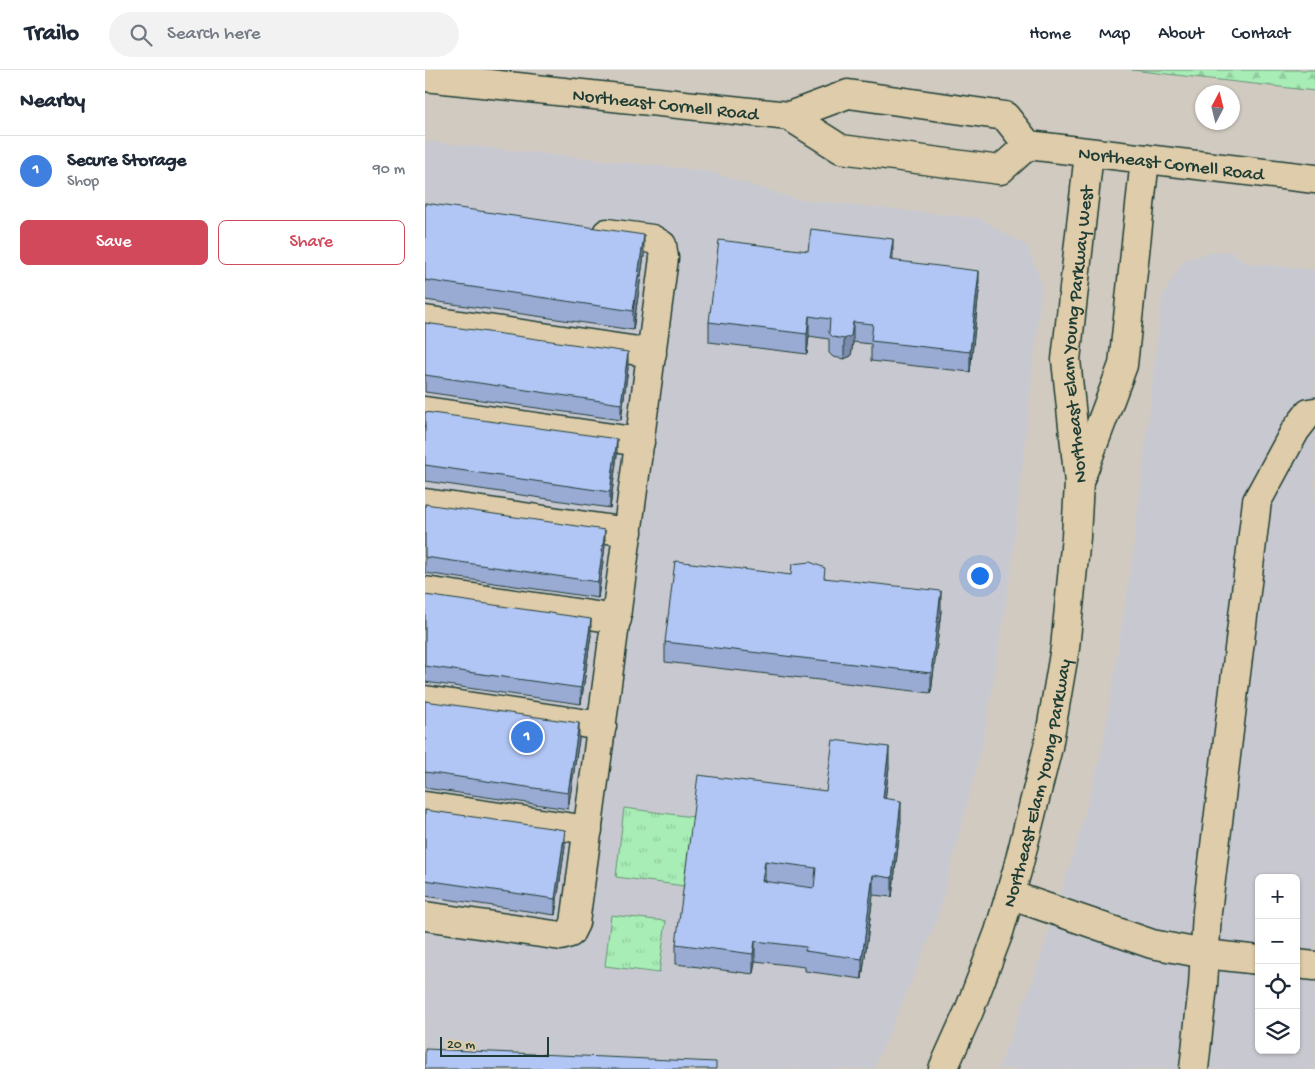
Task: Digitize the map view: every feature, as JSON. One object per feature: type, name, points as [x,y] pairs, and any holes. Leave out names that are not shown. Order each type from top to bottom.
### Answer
[{"type":"main road","name":"Northeast Cornell Road","points":[[425,77],[789,116],[841,149],[1000,170],[1028,145]]},
{"type":"main road","name":"Northeast Cornell Road","points":[[789,116],[848,94],[1005,116],[1028,145],[1315,179]]},
{"type":"main road","name":"Northeast Elam Young Parkway West","points":[[1079,484],[1066,360],[1089,153]]},
{"type":"main road","name":"Northeast Elam Young Parkway West","points":[[1079,484],[1123,365],[1145,159]]},
{"type":"main road","points":[[425,916],[561,936],[570,933],[575,923],[664,258],[662,245],[652,239],[583,229]]},
{"type":"main road","points":[[425,320],[652,353]]},
{"type":"main road","points":[[425,411],[640,442]]},
{"type":"main road","points":[[1194,1069],[1207,912],[1257,501],[1295,431],[1309,413],[1315,412]]},
{"type":"main road","name":"Northeast Elam Young Parkway","points":[[943,1069],[969,1011],[999,932],[1047,747],[1065,648],[1076,538],[1079,484]]},
{"type":"main road","points":[[425,503],[628,532]]},
{"type":"main road","points":[[425,591],[617,619]]},
{"type":"main road","points":[[425,700],[602,726]]},
{"type":"main road","points":[[425,806],[588,830]]},
{"type":"main road","points":[[1009,896],[1152,944],[1205,954],[1255,960]]},
{"type":"main road","points":[[1300,964],[1315,966]]},
{"type":"shaded area","points":[[425,141],[708,171],[796,199],[979,218],[1027,246],[1042,284],[1011,572],[985,733],[937,921],[874,1069],[425,1069]]},
{"type":"shaded area","points":[[1230,251],[1246,263],[1315,270],[1315,1069],[998,1069],[1035,974],[1077,842],[1102,750],[1133,553],[1162,296],[1184,260],[1209,253]]},
{"type":"green space","points":[[1132,70],[1315,70],[1315,91]]},
{"type":"green space","points":[[624,808],[701,818],[692,887],[616,877]]},
{"type":"green space","points":[[611,915],[666,921],[659,973],[605,966]]},
{"type":"building","points":[[425,203],[644,235],[633,311],[425,280]]},
{"type":"building","points":[[811,229],[893,239],[890,260],[979,271],[970,352],[871,341],[873,324],[853,322],[851,336],[844,339],[833,337],[829,333],[830,319],[809,316],[807,334],[709,322],[719,240],[808,251]]},
{"type":"building","points":[[425,323],[628,352],[621,404],[425,375]]},
{"type":"building","points":[[425,412],[617,439],[610,492],[425,465]]},
{"type":"building","points":[[425,504],[605,530],[598,582],[425,557]]},
{"type":"building","points":[[675,561],[791,575],[792,564],[810,562],[825,568],[824,578],[941,591],[931,673],[665,642]]},
{"type":"building","points":[[425,595],[591,619],[581,688],[425,666]]},
{"type":"building","points":[[425,701],[579,723],[568,793],[425,772]]},
{"type":"building","points":[[833,740],[889,747],[883,798],[901,801],[892,878],[873,875],[862,959],[805,951],[806,947],[755,941],[753,954],[676,944],[698,775],[826,791]],"holes":[[[765,861],[816,868],[814,888],[762,881]]]},
{"type":"building","points":[[425,810],[565,830],[555,899],[425,880]]},
{"type":"building","points":[[425,1049],[716,1062],[716,1069],[425,1069]]},
{"type":"place","name":"Secure Storage","points":[[527,737]]}]
